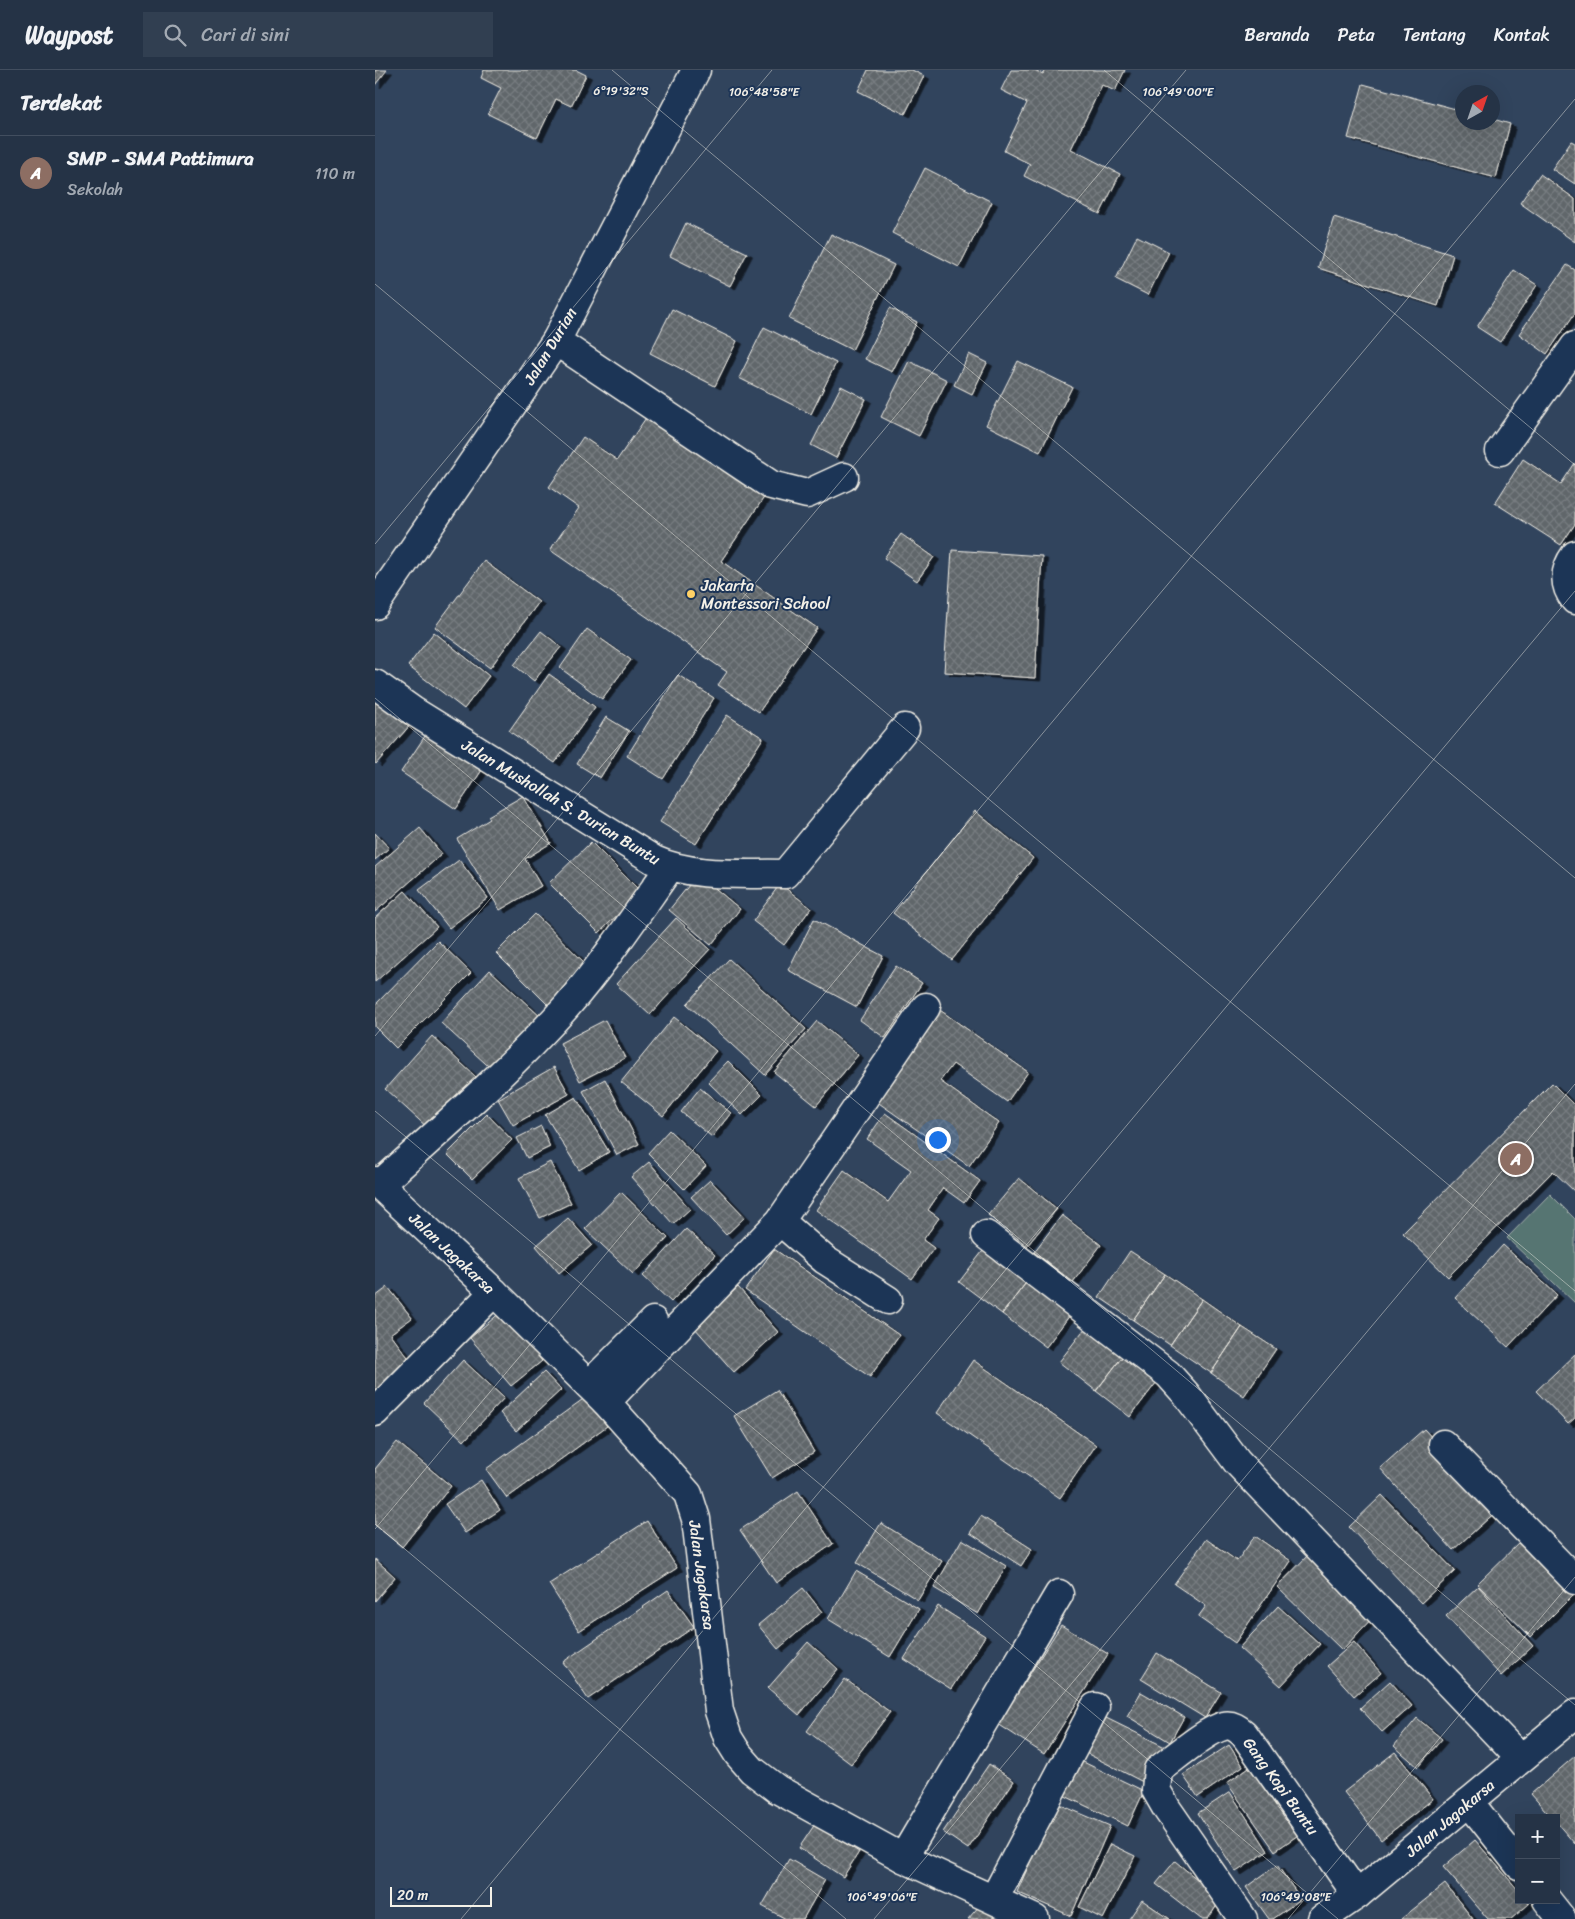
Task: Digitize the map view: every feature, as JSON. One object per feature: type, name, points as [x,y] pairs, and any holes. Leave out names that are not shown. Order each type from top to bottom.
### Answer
[{"type":"street","name":"Jalan Durian","points":[[375,605],[556,341],[696,70]]},
{"type":"street","points":[[556,341],[771,485],[807,494],[844,476]]},
{"type":"street","points":[[1500,451],[1575,346]]},
{"type":"street","points":[[1575,555],[1567,568],[1566,584],[1575,600]]},
{"type":"street","name":"Jalan Mushollah S. Durian Buntu","points":[[375,684],[413,712],[654,860],[670,868],[694,872],[785,874],[905,728]]},
{"type":"street","points":[[377,1183],[512,1062],[565,1008],[599,966],[670,868]]},
{"type":"street","points":[[597,1393],[780,1221],[926,1007]]},
{"type":"street","name":"Jalan Jagakarsa","points":[[377,1183],[494,1292],[597,1393],[688,1494],[696,1519],[719,1711],[728,1738],[738,1754],[752,1770],[777,1789],[903,1858],[1035,1919]]},
{"type":"street","points":[[780,1221],[825,1260],[888,1300]]},
{"type":"street","points":[[986,1235],[1168,1374],[1186,1394],[1237,1462],[1520,1758]]},
{"type":"street","points":[[375,1412],[494,1292]]},
{"type":"street","points":[[597,1393],[653,1321]]},
{"type":"street","points":[[1443,1444],[1575,1580]]},
{"type":"street","points":[[903,1858],[1059,1594]]},
{"type":"street","points":[[995,1899],[1095,1706]]},
{"type":"street","name":"Jalan Jagakarsa","points":[[1322,1919],[1357,1895],[1575,1714]]},
{"type":"street","name":"Gang Kopi Buntu","points":[[1243,1919],[1167,1809],[1156,1790],[1158,1770],[1213,1730],[1224,1725],[1236,1727],[1244,1734],[1357,1895]]},
{"type":"street","points":[[1469,1802],[1515,1860]]},
{"type":"street","points":[[1550,1904],[1562,1919]]},
{"type":"green space","points":[[1550,1194],[1575,1219],[1575,1303],[1507,1238]]},
{"type":"building","points":[[375,70],[387,70],[375,85]]},
{"type":"building","points":[[484,70],[576,70],[586,75],[571,106],[556,99],[537,138],[488,114],[501,88],[481,78]]},
{"type":"building","points":[[868,70],[912,70],[924,76],[905,114],[858,91]]},
{"type":"building","points":[[1011,70],[1034,70],[1043,74],[1045,70],[1125,70],[1115,91],[1102,85],[1071,149],[1120,174],[1100,214],[1024,176],[1030,164],[1004,151],[1027,103],[1001,90]]},
{"type":"building","points":[[1363,84],[1455,109],[1455,130],[1500,130],[1500,121],[1510,124],[1496,178],[1348,138]]},
{"type":"building","points":[[1571,141],[1575,143],[1575,184],[1552,169]]},
{"type":"building","points":[[925,168],[992,202],[959,267],[892,233]]},
{"type":"building","points":[[1540,174],[1575,199],[1575,242],[1520,203]]},
{"type":"building","points":[[1334,217],[1453,255],[1438,306],[1318,268]]},
{"type":"building","points":[[686,223],[747,253],[730,286],[670,256]]},
{"type":"building","points":[[831,234],[894,265],[852,350],[789,319]]},
{"type":"building","points":[[1137,236],[1169,252],[1148,295],[1116,279]]},
{"type":"building","points":[[1567,265],[1575,270],[1575,313],[1547,354],[1519,334]]},
{"type":"building","points":[[1514,270],[1537,285],[1500,342],[1477,327]]},
{"type":"building","points":[[890,308],[917,322],[892,372],[865,359]]},
{"type":"building","points":[[672,309],[737,341],[715,386],[650,353]]},
{"type":"building","points":[[764,327],[836,363],[811,414],[739,378]]},
{"type":"building","points":[[969,354],[987,363],[972,394],[954,385]]},
{"type":"building","points":[[909,361],[947,380],[919,436],[881,417]]},
{"type":"building","points":[[1018,361],[1072,387],[1040,452],[986,425]]},
{"type":"building","points":[[841,386],[866,399],[836,458],[811,445]]},
{"type":"building","name":"Jakarta Montessori School","points":[[650,412],[767,493],[721,561],[817,628],[759,712],[718,685],[727,672],[550,550],[579,508],[549,487],[583,437],[617,460]]},
{"type":"building","points":[[1523,459],[1561,484],[1575,463],[1575,524],[1561,545],[1495,503]]},
{"type":"building","points":[[901,534],[934,557],[917,581],[884,558]]},
{"type":"building","points":[[952,550],[1042,556],[1035,678],[944,672]]},
{"type":"building","points":[[484,561],[539,602],[490,668],[435,627]]},
{"type":"building","points":[[587,629],[631,660],[602,699],[560,668]]},
{"type":"building","points":[[541,631],[561,647],[534,681],[514,665]]},
{"type":"building","points":[[434,632],[489,676],[464,709],[408,666]]},
{"type":"building","points":[[549,674],[595,707],[555,763],[509,731]]},
{"type":"building","points":[[678,675],[714,698],[663,779],[627,756]]},
{"type":"building","points":[[375,691],[412,723],[376,764],[375,763]]},
{"type":"building","points":[[727,715],[763,738],[696,844],[660,822]]},
{"type":"building","points":[[606,717],[629,731],[600,778],[577,764]]},
{"type":"building","points":[[431,727],[486,764],[456,809],[401,772]]},
{"type":"building","points":[[523,796],[551,843],[525,859],[541,886],[500,910],[457,839],[490,819],[488,816]]},
{"type":"building","points":[[975,811],[1033,858],[952,960],[893,913]]},
{"type":"building","points":[[420,828],[442,854],[375,912],[375,867]]},
{"type":"building","points":[[375,833],[389,848],[375,860]]},
{"type":"building","points":[[591,842],[641,892],[599,933],[549,883]]},
{"type":"building","points":[[459,860],[488,898],[449,928],[419,890]]},
{"type":"building","points":[[698,874],[740,909],[711,945],[669,910]]},
{"type":"building","points":[[780,884],[811,908],[784,945],[753,921]]},
{"type":"building","points":[[405,891],[437,927],[375,982],[375,918]]},
{"type":"building","points":[[535,914],[588,966],[548,1005],[496,953]]},
{"type":"building","points":[[676,918],[710,949],[650,1015],[616,984]]},
{"type":"building","points":[[814,919],[883,956],[857,1007],[788,970]]},
{"type":"building","points":[[438,941],[471,973],[396,1048],[375,1027],[375,1005]]},
{"type":"building","points":[[729,959],[806,1029],[765,1075],[687,1004]]},
{"type":"building","points":[[896,966],[922,983],[885,1038],[860,1020]]},
{"type":"building","points":[[490,970],[544,1020],[496,1073],[441,1023]]},
{"type":"building","points":[[937,1008],[1028,1072],[1007,1102],[953,1064],[940,1081],[999,1123],[969,1166],[873,1099]]},
{"type":"building","points":[[674,1017],[716,1051],[663,1116],[621,1082]]},
{"type":"building","points":[[605,1020],[625,1058],[580,1081],[560,1043]]},
{"type":"building","points":[[817,1021],[858,1055],[816,1106],[774,1072]]},
{"type":"building","points":[[432,1036],[476,1077],[429,1129],[385,1089]]},
{"type":"building","points":[[728,1061],[762,1095],[742,1115],[708,1082]]},
{"type":"building","points":[[554,1067],[569,1094],[513,1125],[498,1099]]},
{"type":"building","points":[[605,1079],[639,1144],[617,1155],[583,1091]]},
{"type":"building","points":[[1552,1083],[1575,1106],[1575,1192],[1553,1171],[1448,1277],[1403,1233]]},
{"type":"building","points":[[700,1088],[731,1113],[712,1137],[681,1112]]},
{"type":"building","points":[[576,1097],[609,1152],[579,1170],[545,1115]]},
{"type":"building","points":[[885,1113],[980,1181],[964,1203],[943,1188],[928,1210],[939,1218],[923,1240],[934,1248],[912,1279],[816,1210],[844,1170],[888,1202],[911,1170],[867,1139]]},
{"type":"building","points":[[487,1114],[512,1140],[472,1179],[447,1154]]},
{"type":"building","points":[[541,1126],[550,1147],[527,1158],[517,1138]]},
{"type":"building","points":[[669,1130],[706,1166],[684,1189],[648,1153]]},
{"type":"building","points":[[550,1162],[571,1203],[540,1218],[519,1178]]},
{"type":"building","points":[[649,1162],[690,1209],[673,1224],[631,1177]]},
{"type":"building","points":[[1019,1178],[1057,1209],[1027,1246],[988,1215]]},
{"type":"building","points":[[710,1180],[745,1217],[726,1235],[691,1197]]},
{"type":"building","points":[[621,1192],[668,1238],[633,1274],[585,1229]]},
{"type":"building","points":[[1062,1215],[1101,1245],[1073,1282],[1034,1252]]},
{"type":"building","points":[[568,1218],[592,1245],[559,1273],[536,1246]]},
{"type":"building","points":[[686,1229],[715,1255],[671,1302],[643,1276]]},
{"type":"building","points":[[989,1243],[1032,1275],[1002,1314],[959,1282]]},
{"type":"building","points":[[1503,1245],[1557,1295],[1508,1347],[1455,1298]]},
{"type":"building","points":[[774,1249],[899,1335],[870,1377],[745,1290]]},
{"type":"building","points":[[1130,1251],[1165,1274],[1133,1320],[1099,1297]]},
{"type":"building","points":[[1165,1274],[1202,1299],[1170,1345],[1133,1320]]},
{"type":"building","points":[[1032,1275],[1076,1307],[1046,1347],[1002,1314]]},
{"type":"building","points":[[388,1287],[412,1318],[390,1334],[414,1365],[375,1395],[375,1297]]},
{"type":"building","points":[[738,1287],[778,1332],[734,1372],[694,1327]]},
{"type":"building","points":[[1202,1299],[1242,1327],[1211,1373],[1170,1345]]},
{"type":"building","points":[[501,1312],[542,1361],[511,1386],[470,1338]]},
{"type":"building","points":[[1092,1319],[1129,1348],[1096,1391],[1059,1362]]},
{"type":"building","points":[[1242,1327],[1276,1349],[1244,1396],[1211,1373]]},
{"type":"building","points":[[1129,1348],[1163,1374],[1130,1417],[1096,1391]]},
{"type":"building","points":[[1575,1354],[1575,1418],[1568,1424],[1536,1391]]},
{"type":"building","points":[[463,1360],[504,1398],[464,1441],[424,1403]]},
{"type":"building","points":[[973,1360],[1096,1445],[1060,1498],[937,1413]]},
{"type":"building","points":[[544,1372],[561,1390],[516,1431],[500,1413]]},
{"type":"building","points":[[777,1390],[814,1452],[772,1478],[734,1416]]},
{"type":"building","points":[[586,1397],[607,1426],[507,1498],[486,1469]]},
{"type":"building","points":[[1424,1429],[1498,1510],[1453,1550],[1380,1468]]},
{"type":"building","points":[[397,1442],[451,1486],[402,1547],[375,1525],[375,1469]]},
{"type":"building","points":[[481,1480],[500,1510],[465,1533],[445,1504]]},
{"type":"building","points":[[798,1491],[833,1544],[776,1583],[740,1530]]},
{"type":"building","points":[[1382,1495],[1455,1571],[1421,1603],[1349,1527]]},
{"type":"building","points":[[981,1516],[1032,1549],[1021,1566],[970,1533]]},
{"type":"building","points":[[647,1521],[677,1568],[579,1631],[549,1584]]},
{"type":"building","points":[[881,1523],[942,1561],[918,1600],[857,1563]]},
{"type":"building","points":[[1255,1536],[1291,1561],[1235,1643],[1198,1617],[1206,1606],[1174,1584],[1206,1539],[1237,1561]]},
{"type":"building","points":[[962,1539],[1006,1566],[978,1614],[934,1588]]},
{"type":"building","points":[[1523,1539],[1575,1593],[1531,1637],[1477,1584]]},
{"type":"building","points":[[1311,1552],[1376,1614],[1342,1650],[1277,1587]]},
{"type":"building","points":[[375,1559],[395,1577],[375,1601]]},
{"type":"building","points":[[856,1571],[919,1609],[890,1657],[828,1619]]},
{"type":"building","points":[[1478,1586],[1533,1646],[1501,1676],[1446,1616]]},
{"type":"building","points":[[803,1588],[822,1612],[778,1649],[758,1625]]},
{"type":"building","points":[[668,1590],[694,1627],[588,1699],[563,1662]]},
{"type":"building","points":[[938,1606],[985,1636],[951,1689],[904,1659]]},
{"type":"building","points":[[1278,1606],[1320,1644],[1281,1686],[1239,1648]]},
{"type":"building","points":[[1061,1625],[1108,1654],[1044,1754],[998,1724]]},
{"type":"building","points":[[808,1642],[838,1669],[799,1715],[768,1688]]},
{"type":"building","points":[[1354,1642],[1381,1673],[1354,1696],[1327,1666]]},
{"type":"building","points":[[1157,1653],[1221,1692],[1205,1718],[1141,1679]]},
{"type":"building","points":[[845,1679],[890,1712],[851,1764],[807,1731]]},
{"type":"building","points":[[1390,1681],[1412,1706],[1382,1732],[1360,1708]]},
{"type":"building","points":[[1141,1692],[1184,1717],[1170,1742],[1127,1716]]},
{"type":"building","points":[[1102,1716],[1165,1747],[1147,1784],[1084,1752]]},
{"type":"building","points":[[1417,1718],[1442,1739],[1418,1767],[1394,1746]]},
{"type":"building","points":[[1229,1745],[1243,1766],[1198,1797],[1183,1775]]},
{"type":"building","points":[[1395,1752],[1433,1799],[1381,1840],[1344,1792]]},
{"type":"building","points":[[1575,1756],[1575,1844],[1560,1827],[1560,1814],[1548,1814],[1531,1794]]},
{"type":"building","points":[[1079,1760],[1144,1791],[1128,1826],[1063,1795]]},
{"type":"building","points":[[1256,1762],[1304,1831],[1275,1851],[1227,1783]]},
{"type":"building","points":[[989,1764],[1014,1781],[968,1849],[943,1832]]},
{"type":"building","points":[[1230,1792],[1268,1851],[1236,1872],[1198,1813]]},
{"type":"building","points":[[1056,1803],[1110,1826],[1071,1916],[1017,1892]]},
{"type":"building","points":[[815,1824],[859,1852],[843,1877],[799,1848]]},
{"type":"building","points":[[1475,1840],[1515,1886],[1515,1904],[1529,1904],[1511,1919],[1488,1919],[1443,1867]]},
{"type":"building","points":[[1110,1844],[1135,1856],[1103,1919],[1079,1907]]},
{"type":"building","points":[[789,1859],[825,1880],[803,1919],[786,1919],[762,1906]]},
{"type":"building","points":[[1175,1861],[1221,1899],[1208,1919],[1201,1919],[1156,1884]]},
{"type":"building","points":[[1277,1865],[1301,1899],[1273,1919],[1269,1919],[1246,1887]]},
{"type":"building","points":[[1445,1884],[1473,1919],[1401,1919]]},
{"type":"building","points":[[1142,1900],[1170,1919],[1129,1919]]},
{"type":"building","points":[[980,1905],[998,1919],[968,1919]]},
{"type":"place","name":"Jakarta Montessori School","points":[[691,594]]},
{"type":"place","name":"SMP - SMA Pattimura","points":[[1516,1159]]}]
